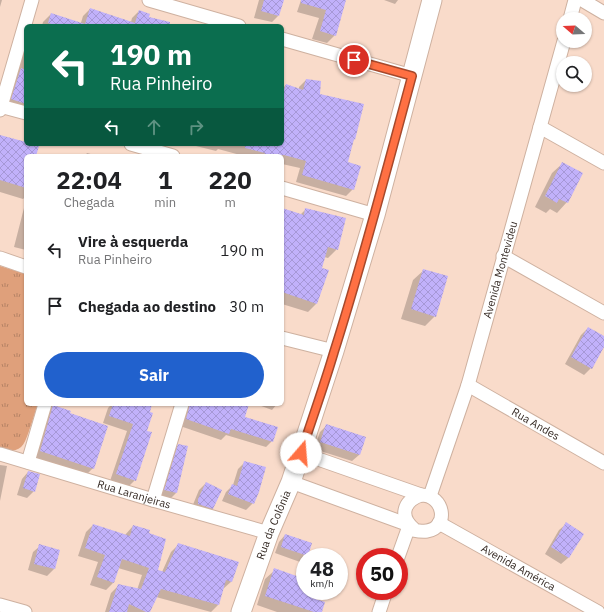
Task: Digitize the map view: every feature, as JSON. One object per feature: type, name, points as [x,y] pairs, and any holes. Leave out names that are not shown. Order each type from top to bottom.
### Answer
[{"type":"main road","name":"Rua da Colônia","points":[[241,612],[269,533],[291,482],[334,351],[375,215],[432,0]]},
{"type":"street","points":[[25,24],[32,0]]},
{"type":"street","points":[[150,0],[232,24]]},
{"type":"street","points":[[572,12],[575,0]]},
{"type":"street","points":[[582,0],[604,12]]},
{"type":"street","points":[[24,27],[0,107],[24,113]]},
{"type":"street","points":[[284,40],[412,76]]},
{"type":"street","name":"Avenida Montevideu","points":[[425,495],[468,385],[562,48]]},
{"type":"street","points":[[540,127],[604,163]]},
{"type":"street","points":[[138,146],[165,154]]},
{"type":"street","points":[[284,189],[375,215]]},
{"type":"street","points":[[503,256],[604,313]]},
{"type":"street","points":[[0,258],[24,266]]},
{"type":"street","points":[[284,338],[334,351]]},
{"type":"street","name":"Rua Andes","points":[[468,385],[604,463]]},
{"type":"street","points":[[28,462],[44,406]]},
{"type":"street","points":[[153,500],[181,406]]},
{"type":"street","points":[[291,482],[408,527],[425,532],[431,530],[439,523],[442,510],[435,499],[301,453]]},
{"type":"street","name":"Rua Laranjeiras","points":[[0,454],[269,533]]},
{"type":"street","points":[[401,548],[408,527],[404,513],[406,507],[409,501],[414,497],[425,495]]},
{"type":"street","name":"Avenida América","points":[[439,523],[598,612]]},
{"type":"street","points":[[379,612],[383,600]]},
{"type":"street","points":[[0,605],[25,612]]},
{"type":"green space","points":[[0,266],[24,273],[24,406],[37,406],[26,440],[21,447],[13,450],[0,448]]},
{"type":"building","points":[[264,0],[284,0],[279,16],[261,11]]},
{"type":"building","points":[[301,0],[346,0],[336,36],[320,31],[326,10],[301,3]]},
{"type":"building","points":[[90,8],[135,23],[139,10],[150,14],[149,17],[170,22],[170,24],[85,24]]},
{"type":"building","points":[[51,13],[85,24],[48,23]]},
{"type":"building","points":[[21,68],[24,69],[24,103],[11,99]]},
{"type":"building","points":[[306,79],[321,81],[320,94],[364,104],[348,162],[361,166],[354,190],[302,175],[306,161],[284,154],[265,154],[245,148],[245,146],[284,146],[284,90],[286,84],[303,90]]},
{"type":"building","points":[[0,135],[24,141],[24,146],[39,146],[37,154],[24,154],[24,187],[0,180]]},
{"type":"building","points":[[562,162],[583,173],[568,203],[559,199],[557,203],[545,196]]},
{"type":"building","points":[[305,208],[346,218],[338,250],[328,247],[322,268],[329,270],[317,304],[284,293],[284,209],[304,215]]},
{"type":"building","points":[[423,269],[448,276],[436,317],[411,309]]},
{"type":"building","points":[[588,327],[604,336],[604,347],[592,369],[571,357]]},
{"type":"building","points":[[53,406],[71,411],[70,413],[108,426],[94,469],[40,451]]},
{"type":"building","points":[[112,406],[152,406],[150,412],[153,413],[147,431],[152,432],[136,481],[116,474],[133,424],[109,416]]},
{"type":"building","points":[[189,406],[248,406],[245,417],[278,427],[273,442],[231,429],[229,434],[186,419]]},
{"type":"building","points":[[326,424],[366,437],[360,455],[320,442]]},
{"type":"building","points":[[178,444],[188,446],[177,493],[164,490]]},
{"type":"building","points":[[244,461],[266,467],[254,504],[228,494],[232,484],[237,486]]},
{"type":"building","points":[[28,471],[40,474],[35,492],[23,488]]},
{"type":"building","points":[[206,482],[222,490],[213,509],[198,504],[198,499]]},
{"type":"building","points":[[566,522],[584,534],[569,558],[551,547]]},
{"type":"building","points":[[93,524],[130,536],[133,525],[150,530],[149,533],[166,539],[158,570],[165,572],[178,543],[239,562],[232,582],[226,580],[219,605],[161,589],[150,612],[146,612],[129,604],[127,612],[109,612],[118,584],[141,589],[149,568],[122,559],[114,583],[97,577],[105,555],[85,548]]},
{"type":"building","points":[[285,534],[312,543],[310,548],[296,548],[296,552],[281,547]]},
{"type":"building","points":[[39,544],[60,550],[55,569],[34,564]]},
{"type":"building","points":[[274,568],[296,576],[296,600],[318,600],[325,602],[322,612],[314,612],[265,596]]},
{"type":"route","points":[[301,453],[334,351],[375,215],[412,76],[354,60]]}]
